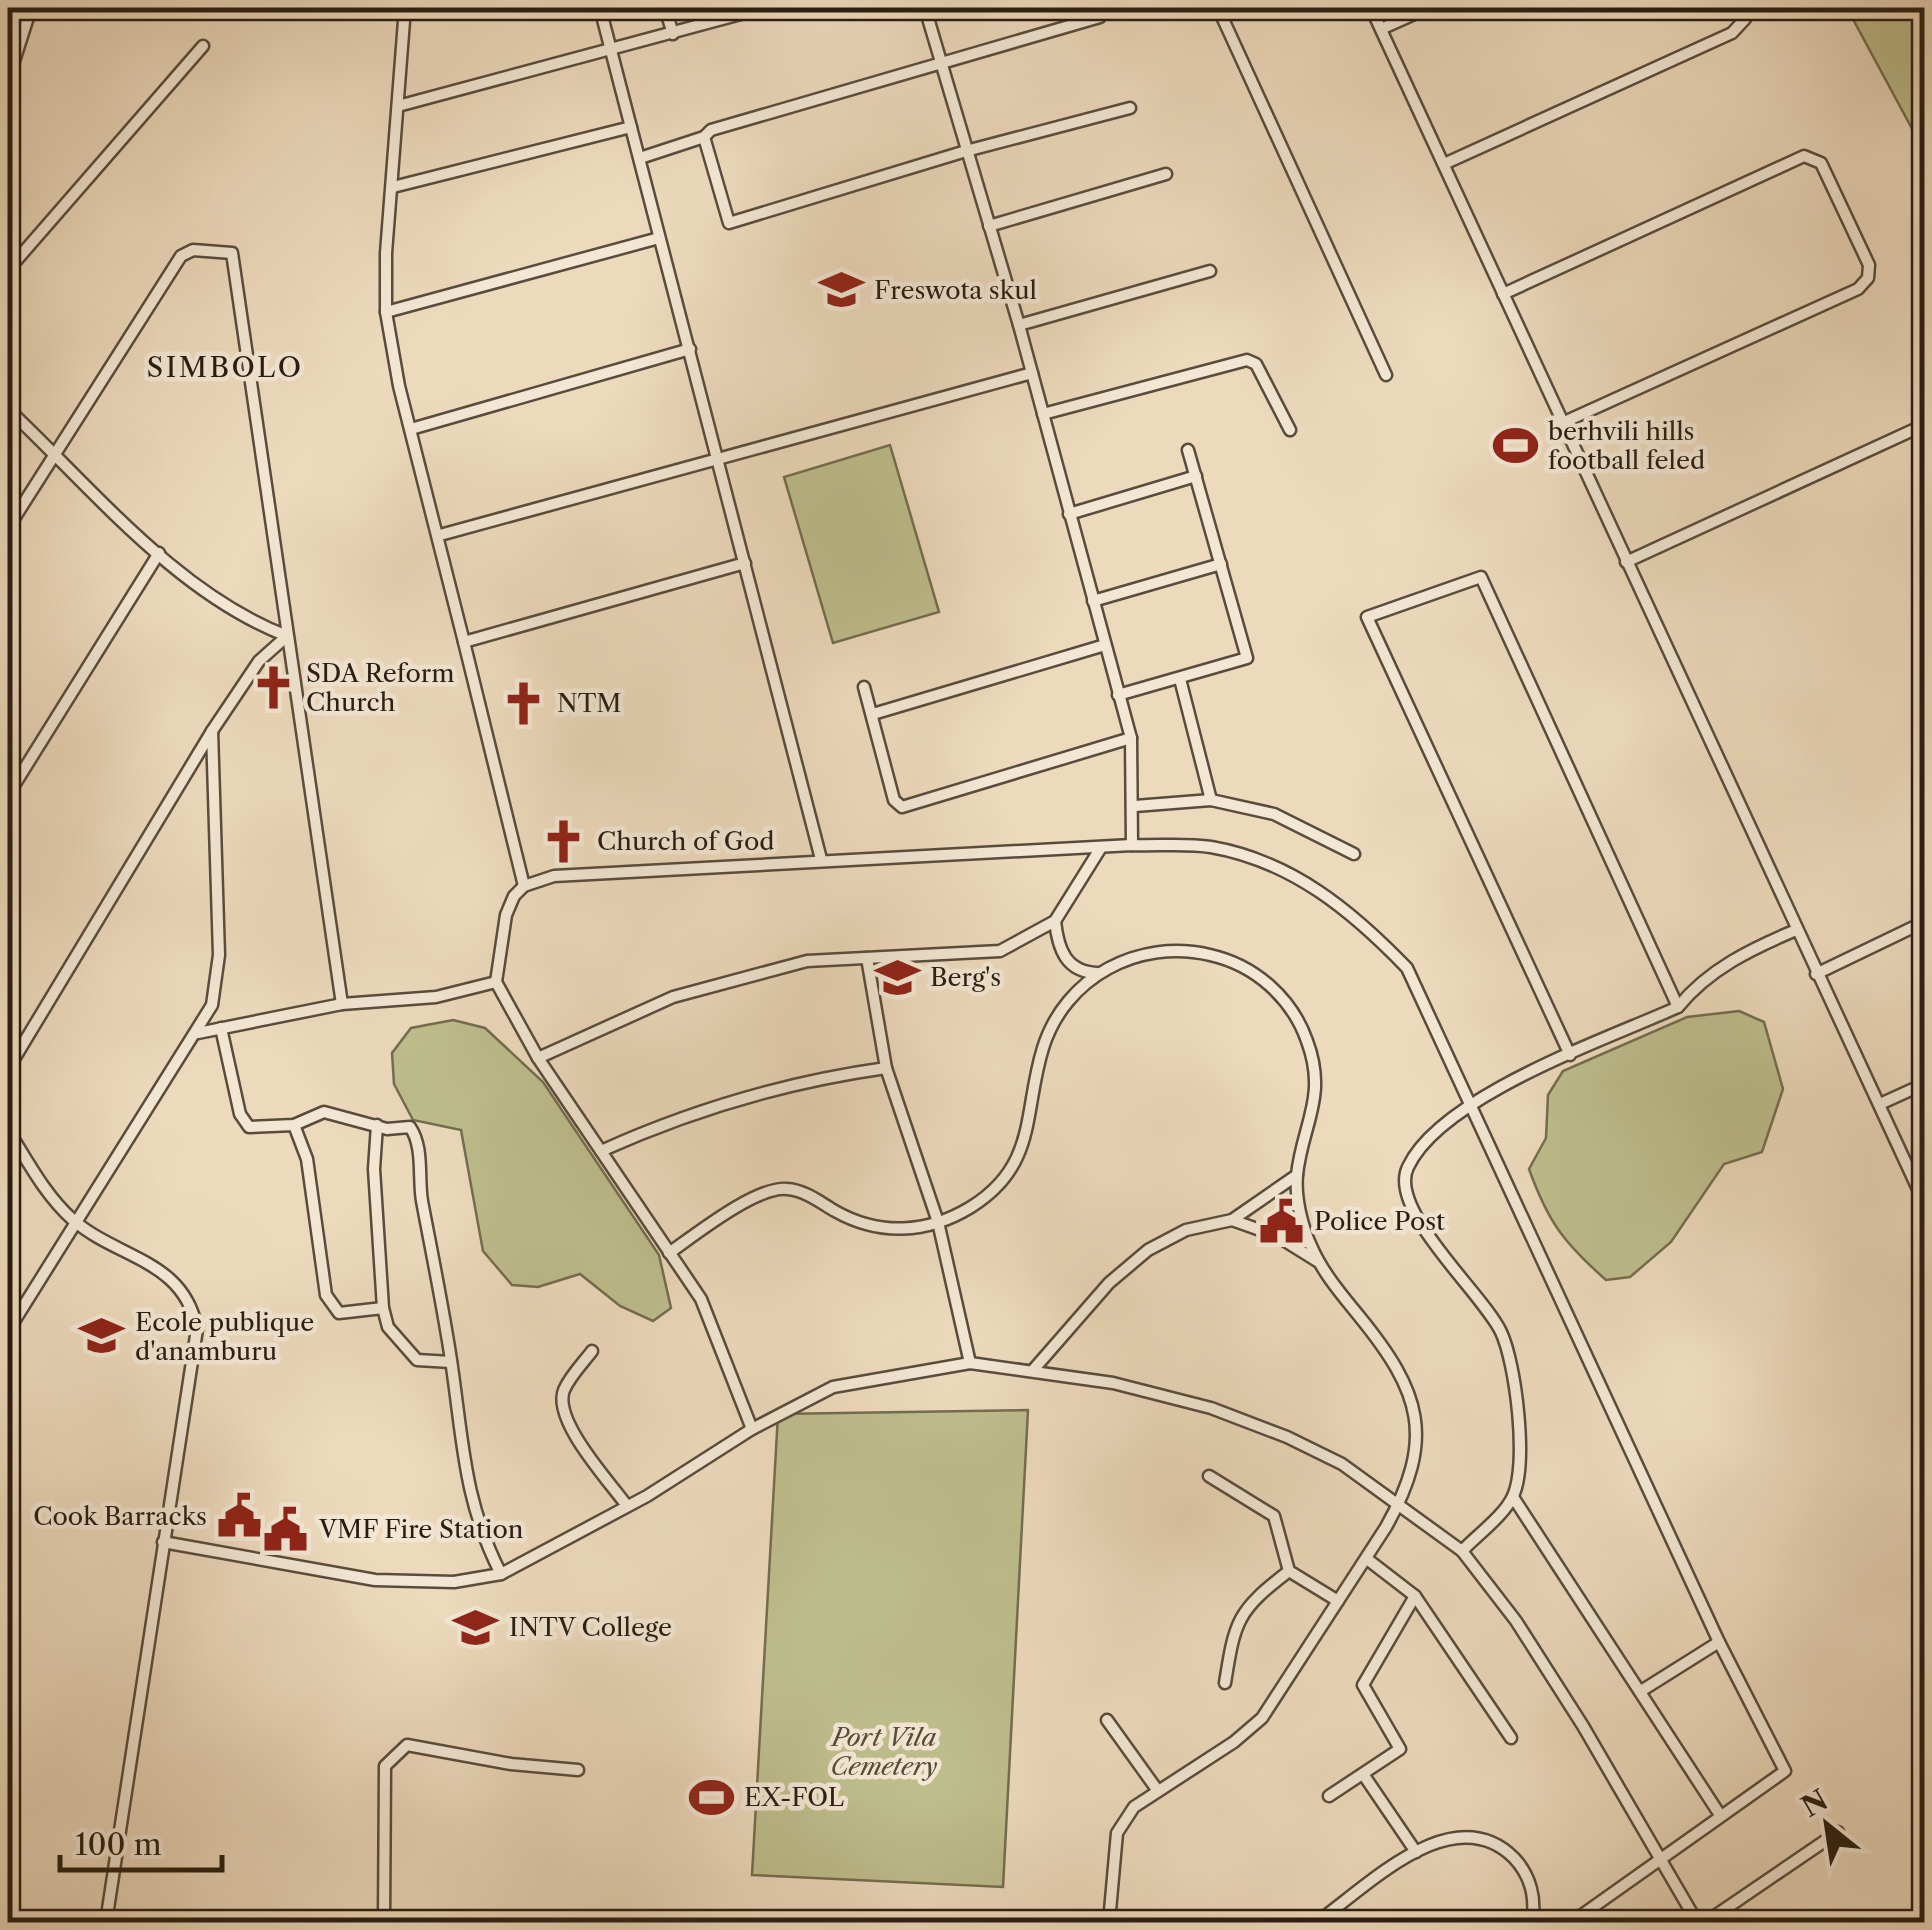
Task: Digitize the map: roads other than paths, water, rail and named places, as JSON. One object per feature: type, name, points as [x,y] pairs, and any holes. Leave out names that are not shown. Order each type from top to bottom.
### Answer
[{"type":"street","points":[[8,77],[31,8]]},
{"type":"street","points":[[405,8],[386,253],[386,312],[411,429],[524,886]]},
{"type":"street","points":[[600,8],[821,859]]},
{"type":"street","points":[[665,8],[674,34]]},
{"type":"street","points":[[398,106],[763,8]]},
{"type":"street","points":[[925,8],[1019,325],[1130,738],[1132,845]]},
{"type":"street","points":[[1218,8],[1386,374]]},
{"type":"street","points":[[1371,8],[1924,1202]]},
{"type":"street","points":[[1381,29],[1428,8]]},
{"type":"street","points":[[1444,164],[1732,33],[1745,19],[1746,8]]},
{"type":"street","points":[[640,158],[704,137],[711,130],[1100,17]]},
{"type":"street","points":[[8,270],[203,46]]},
{"type":"street","points":[[704,137],[729,222],[966,151],[1130,108]]},
{"type":"street","points":[[393,187],[631,127]]},
{"type":"street","points":[[1502,294],[1804,156],[1821,163],[1869,265],[1868,278],[1858,288],[1562,423]]},
{"type":"street","points":[[989,226],[1166,174]]},
{"type":"street","points":[[386,312],[658,238]]},
{"type":"street","points":[[8,528],[181,256],[193,250],[232,253],[342,1004]]},
{"type":"street","points":[[1019,325],[1210,270]]},
{"type":"street","points":[[411,429],[690,349]]},
{"type":"street","points":[[1043,414],[1247,360],[1256,364],[1290,430]]},
{"type":"street","points":[[440,536],[1032,373]]},
{"type":"street","points":[[8,409],[158,553],[255,624],[287,636]]},
{"type":"street","points":[[1626,562],[1924,425]]},
{"type":"street","points":[[1118,695],[1247,658],[1188,450]]},
{"type":"street","points":[[1069,514],[1196,476]]},
{"type":"street","points":[[8,795],[158,553]]},
{"type":"street","points":[[464,642],[745,563]]},
{"type":"street","points":[[1093,601],[1220,564]]},
{"type":"street","points":[[1570,1055],[1367,617],[1481,578],[1678,1007]]},
{"type":"street","points":[[8,1069],[212,731],[259,661],[287,636]]},
{"type":"street","points":[[873,714],[1105,646]]},
{"type":"street","points":[[1180,680],[1211,800]]},
{"type":"street","points":[[864,687],[894,800],[902,806],[1130,738]]},
{"type":"street","points":[[8,1331],[212,1005],[219,955],[212,731]]},
{"type":"street","points":[[1134,806],[1211,800],[1274,814],[1354,854]]},
{"type":"street","points":[[752,1429],[701,1299],[538,1058],[496,982],[506,915],[524,886],[554,876],[1132,845],[1209,847],[1272,863],[1355,914],[1407,968],[1720,1642],[1784,1771],[1572,1922]]},
{"type":"street","points":[[538,1058],[673,997],[807,960],[1000,951],[1054,921],[1100,849]]},
{"type":"street","points":[[1054,921],[1066,959],[1083,972],[1097,973]]},
{"type":"street","points":[[1816,974],[1924,922]]},
{"type":"street","points":[[1462,1551],[1513,1497],[1523,1450],[1502,1333],[1404,1193],[1410,1162],[1470,1103],[1678,1007],[1694,988],[1744,952],[1796,930]]},
{"type":"street","points":[[669,1253],[776,1190],[799,1191],[844,1216],[883,1229],[906,1230],[938,1222],[986,1196],[1022,1150],[1042,1049],[1060,1013],[1097,973],[1136,955],[1178,950],[1223,958],[1272,986],[1300,1027],[1314,1073],[1312,1116],[1297,1175],[1300,1209],[1318,1261],[1380,1341],[1414,1406],[1419,1434],[1400,1502],[1262,1718],[1122,1821],[1108,1922]]},
{"type":"street","points":[[867,958],[886,1068],[938,1222],[970,1363]]},
{"type":"street","points":[[198,1033],[342,1004],[436,997],[496,982]]},
{"type":"street","points":[[221,1028],[240,1114],[249,1127],[294,1125],[324,1112],[378,1126],[410,1127],[417,1137],[420,1192],[451,1362],[462,1463],[479,1532],[501,1574]]},
{"type":"street","points":[[601,1151],[729,1100],[813,1079],[886,1068]]},
{"type":"street","points":[[1880,1104],[1924,1084]]},
{"type":"street","points":[[294,1125],[307,1159],[326,1295],[340,1313],[383,1308]]},
{"type":"street","points":[[378,1126],[374,1169],[383,1308],[388,1327],[417,1360],[451,1362]]},
{"type":"street","points":[[8,1130],[48,1191],[75,1222],[138,1256],[184,1292],[194,1314],[197,1347],[106,1922]]},
{"type":"street","points":[[1034,1370],[1109,1283],[1148,1250],[1186,1230],[1232,1220],[1297,1175]]},
{"type":"street","points":[[1232,1220],[1277,1236],[1318,1261]]},
{"type":"street","points":[[592,1351],[564,1389],[562,1406],[586,1450],[626,1506]]},
{"type":"street","points":[[164,1542],[375,1580],[454,1582],[501,1574],[626,1506],[752,1429],[833,1387],[970,1363],[1113,1383],[1211,1408],[1287,1436],[1342,1464],[1400,1502],[1462,1551],[1516,1621],[1664,1860],[1697,1922]]},
{"type":"street","points":[[1209,1476],[1274,1516],[1289,1571],[1338,1602]]},
{"type":"street","points":[[1513,1497],[1720,1816]]},
{"type":"street","points":[[1367,1559],[1415,1596],[1512,1738]]},
{"type":"street","points":[[1226,1683],[1234,1628],[1241,1614],[1289,1571]]},
{"type":"street","points":[[1328,1796],[1400,1749],[1363,1685],[1415,1596]]},
{"type":"street","points":[[1641,1690],[1720,1642]]},
{"type":"street","points":[[1107,1720],[1158,1791]]},
{"type":"street","points":[[384,1922],[385,1766],[400,1748],[408,1744],[511,1764],[578,1770]]},
{"type":"street","points":[[1363,1774],[1416,1852]]},
{"type":"street","points":[[1706,1922],[1838,1832]]},
{"type":"street","points":[[1317,1922],[1416,1852],[1438,1840],[1461,1836],[1501,1846],[1528,1879],[1536,1902],[1532,1922]]},
{"type":"place","name":"Freswota skul","points":[[841,290]]},
{"type":"place","name":"berhvili hills football feled","points":[[1515,445]]},
{"type":"place","name":"SDA Reform Church","points":[[273,687]]},
{"type":"place","name":"NTM","points":[[524,703]]},
{"type":"place","name":"Church of God","points":[[564,841]]},
{"type":"place","name":"Berg's","points":[[897,977]]},
{"type":"place","name":"Police Post","points":[[1281,1221]]},
{"type":"place","name":"Ecole publique d'anamburu","points":[[102,1336]]},
{"type":"place","name":"Cook Barracks","points":[[240,1516]]},
{"type":"place","name":"VMF Fire Station","points":[[286,1529]]},
{"type":"place","name":"INTV College","points":[[476,1627]]},
{"type":"place","name":"EX-FOL","points":[[711,1797]]},
{"type":"district","name":"SIMBOLO","points":[[225,367]]},
{"type":"park label","name":"Port Vila Cemetery","points":[[884,1752]]}]
